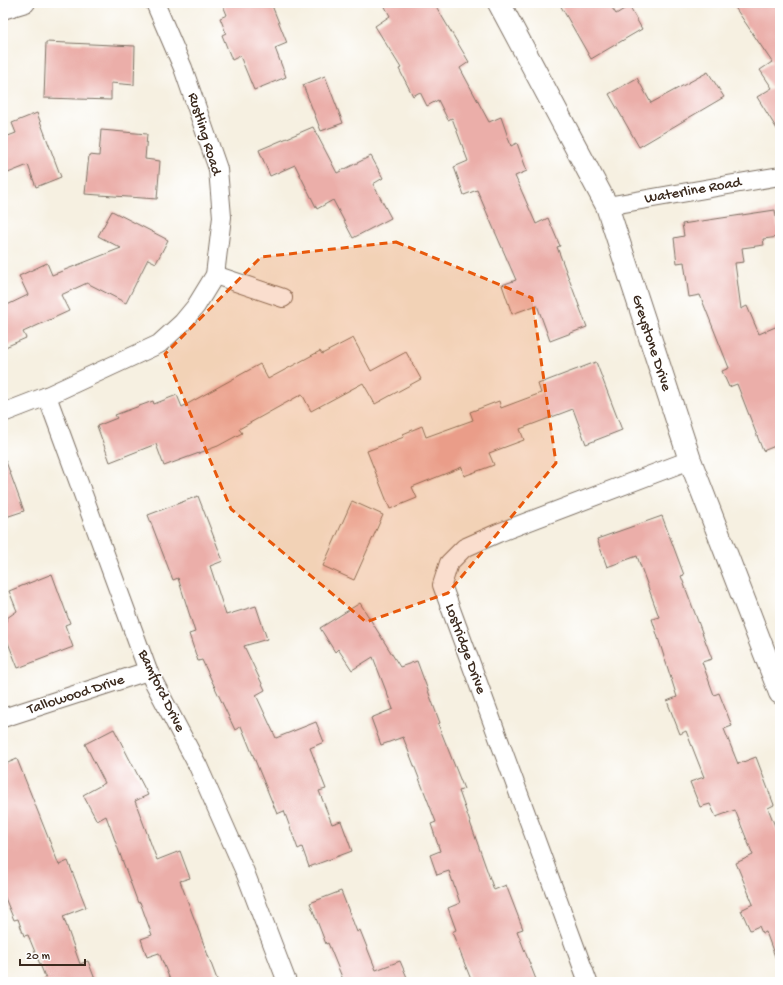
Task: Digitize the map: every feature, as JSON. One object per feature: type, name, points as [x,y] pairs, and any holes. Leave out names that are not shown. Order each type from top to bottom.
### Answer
[{"type":"street","points":[[3,10],[26,3]]},
{"type":"street","name":"Rustling Road","points":[[3,413],[47,396],[159,344],[182,324],[196,306],[215,275],[222,217],[218,169],[183,68],[155,3]]},
{"type":"street","name":"Greystone Drive","points":[[499,3],[607,206],[690,460],[780,693]]},
{"type":"street","name":"Waterline Road","points":[[607,206],[780,176]]},
{"type":"street","points":[[215,275],[283,298]]},
{"type":"street","name":"Bamford Drive","points":[[47,396],[148,671],[198,766],[245,872],[287,982]]},
{"type":"street","name":"Lostridge Drive","points":[[588,982],[442,585],[449,563],[464,548],[498,533],[690,460]]},
{"type":"street","name":"Tallowood Drive","points":[[3,718],[148,671]]},
{"type":"highlighted area","points":[[396,242],[532,298],[556,463],[448,593],[366,622],[231,509],[165,354],[261,257]]},
{"type":"building","points":[[222,3],[271,3],[287,43],[275,48],[286,77],[254,90],[240,56],[232,60],[222,35],[226,33],[220,18],[227,15]]},
{"type":"building","points":[[383,3],[434,3],[469,62],[460,68],[489,122],[501,117],[511,146],[517,143],[527,171],[515,176],[536,224],[548,218],[560,246],[557,247],[587,327],[550,341],[537,305],[512,314],[502,285],[516,280],[477,190],[464,195],[454,167],[468,161],[452,118],[448,120],[438,100],[427,106],[420,92],[413,96],[399,69],[401,68],[375,26],[390,16]]},
{"type":"building","points":[[559,3],[609,3],[616,14],[629,6],[642,29],[591,59]]},
{"type":"building","points":[[732,3],[780,3],[780,134],[757,97],[772,88],[760,70],[772,62]]},
{"type":"building","points":[[46,42],[135,46],[134,85],[111,83],[111,100],[44,98]]},
{"type":"building","points":[[708,72],[724,97],[639,147],[609,94],[637,78],[651,103]]},
{"type":"building","points":[[325,76],[343,123],[321,131],[303,85]]},
{"type":"building","points":[[37,113],[61,177],[36,187],[28,165],[3,175],[3,138],[16,133],[12,123]]},
{"type":"building","points":[[313,127],[337,173],[371,156],[383,178],[373,184],[391,218],[353,238],[333,200],[317,209],[295,165],[270,176],[259,150]]},
{"type":"building","points":[[101,130],[147,134],[145,159],[160,161],[157,199],[85,194],[89,155],[99,156]]},
{"type":"building","points":[[775,210],[779,237],[763,239],[764,245],[742,248],[744,262],[735,263],[741,309],[747,306],[759,334],[780,325],[780,444],[763,451],[737,384],[729,387],[722,371],[729,368],[700,295],[689,297],[684,262],[677,263],[674,238],[684,236],[682,224]]},
{"type":"building","points":[[112,211],[168,240],[156,263],[148,259],[126,303],[87,283],[61,295],[69,311],[23,332],[26,338],[3,348],[3,307],[28,295],[19,276],[47,263],[52,275],[121,248],[98,236]]},
{"type":"building","points":[[353,338],[371,371],[406,352],[421,379],[375,404],[363,383],[311,411],[302,394],[239,429],[242,433],[218,446],[164,466],[156,444],[110,462],[97,426],[117,418],[115,415],[153,401],[154,404],[177,395],[182,407],[260,364],[268,379],[320,351],[322,354]]},
{"type":"building","points":[[596,362],[622,430],[586,444],[573,409],[520,429],[524,440],[489,453],[494,465],[464,476],[462,467],[412,487],[417,498],[390,509],[367,451],[404,437],[403,434],[422,426],[426,437],[473,420],[470,412],[499,401],[501,408],[541,393],[538,384]]},
{"type":"building","points":[[5,459],[24,511],[3,518],[3,460]]},
{"type":"building","points":[[198,496],[223,561],[210,566],[226,615],[256,606],[267,639],[244,646],[265,690],[256,695],[276,738],[316,722],[324,742],[310,748],[326,789],[319,791],[332,824],[341,821],[352,851],[309,867],[302,847],[298,849],[284,811],[277,814],[241,726],[235,730],[202,660],[198,661],[189,634],[195,632],[178,578],[173,580],[148,515]]},
{"type":"building","points":[[352,501],[383,515],[354,580],[323,566]]},
{"type":"building","points":[[662,516],[684,575],[681,576],[712,659],[702,662],[714,695],[719,693],[732,726],[724,729],[738,764],[756,757],[774,805],[768,808],[780,839],[780,962],[777,962],[766,932],[762,933],[759,926],[750,930],[741,910],[753,904],[736,863],[753,855],[735,810],[716,817],[710,804],[700,807],[690,782],[704,777],[686,731],[680,734],[667,701],[677,697],[652,619],[659,617],[637,556],[607,567],[597,539]]},
{"type":"building","points":[[52,574],[70,623],[65,625],[73,647],[18,668],[3,630],[7,618],[17,611],[9,591]]},
{"type":"building","points":[[360,603],[400,667],[417,661],[440,723],[438,724],[464,789],[459,791],[494,890],[506,885],[523,929],[517,931],[537,982],[472,982],[452,932],[456,930],[448,908],[460,903],[449,871],[437,875],[430,855],[440,851],[431,824],[436,822],[403,737],[381,745],[371,718],[393,709],[373,657],[352,670],[338,649],[335,652],[320,628]]},
{"type":"building","points":[[114,729],[148,795],[135,801],[157,860],[180,851],[190,878],[180,881],[218,982],[171,982],[159,953],[147,957],[141,939],[152,935],[140,902],[138,903],[106,816],[97,821],[83,795],[105,783],[85,744]]},
{"type":"building","points":[[17,759],[59,865],[68,861],[86,907],[63,916],[80,964],[88,961],[96,982],[39,982],[46,979],[28,935],[24,936],[18,919],[14,920],[3,893],[3,765]]},
{"type":"building","points":[[341,891],[357,932],[360,930],[376,970],[400,961],[409,982],[344,982],[328,943],[326,944],[310,903]]}]
